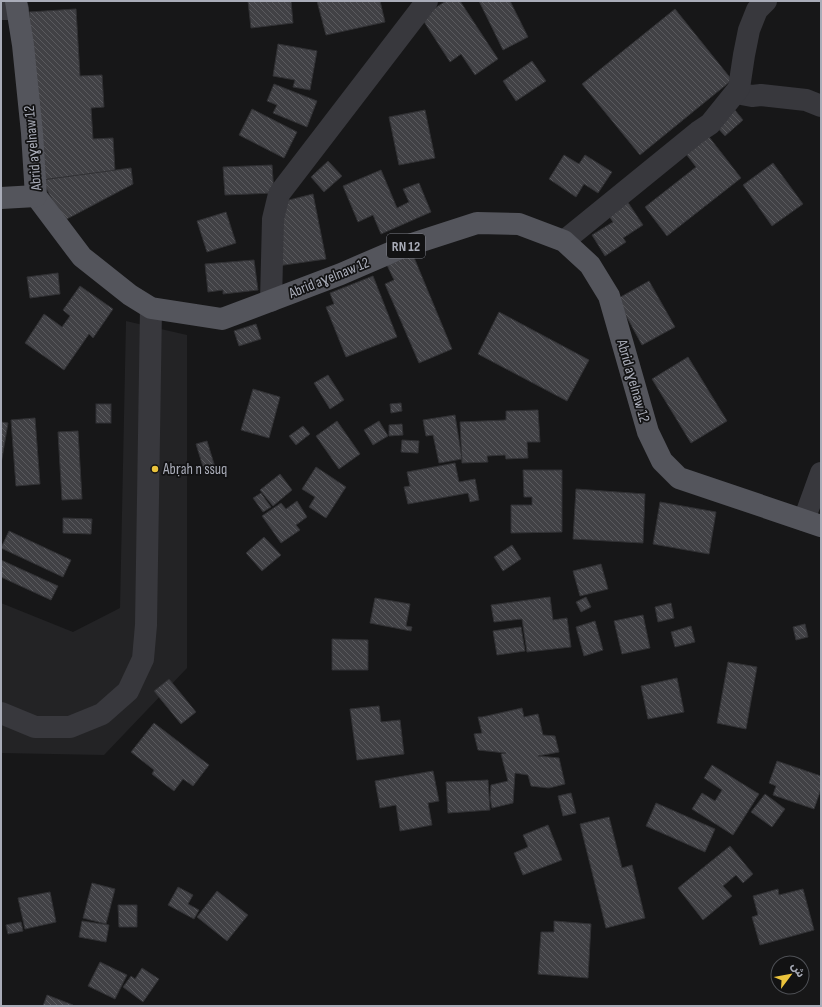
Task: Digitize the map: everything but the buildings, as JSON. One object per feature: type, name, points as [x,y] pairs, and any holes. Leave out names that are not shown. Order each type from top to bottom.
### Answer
[{"type":"main road","name":"Abrid aɣelnaw 12","points":[[12,6],[23,45],[32,133],[36,196],[82,257],[130,295],[151,308],[222,318],[272,301],[341,274],[406,246],[477,223],[519,224],[564,241],[590,265],[609,296],[648,432],[662,461],[678,478],[812,523]]},
{"type":"main road","points":[[1,198],[36,196]]},
{"type":"street","points":[[272,301],[273,218],[279,194],[427,1]]},
{"type":"street","points":[[564,241],[710,124],[739,88],[749,30],[757,10],[766,1]]},
{"type":"street","points":[[736,93],[752,96],[761,95],[806,100],[821,106]]},
{"type":"street","points":[[1,713],[35,727],[70,727],[102,714],[128,691],[143,660],[146,625],[151,308]]},
{"type":"street","points":[[812,523],[821,473]]},
{"type":"shaded area","name":"Abṛah n ssuq","points":[[126,321],[187,335],[187,668],[104,755],[1,753],[1,603],[73,632],[120,608]]},
{"type":"place","name":"Abṛah n ssuq","points":[[155,469]]}]
